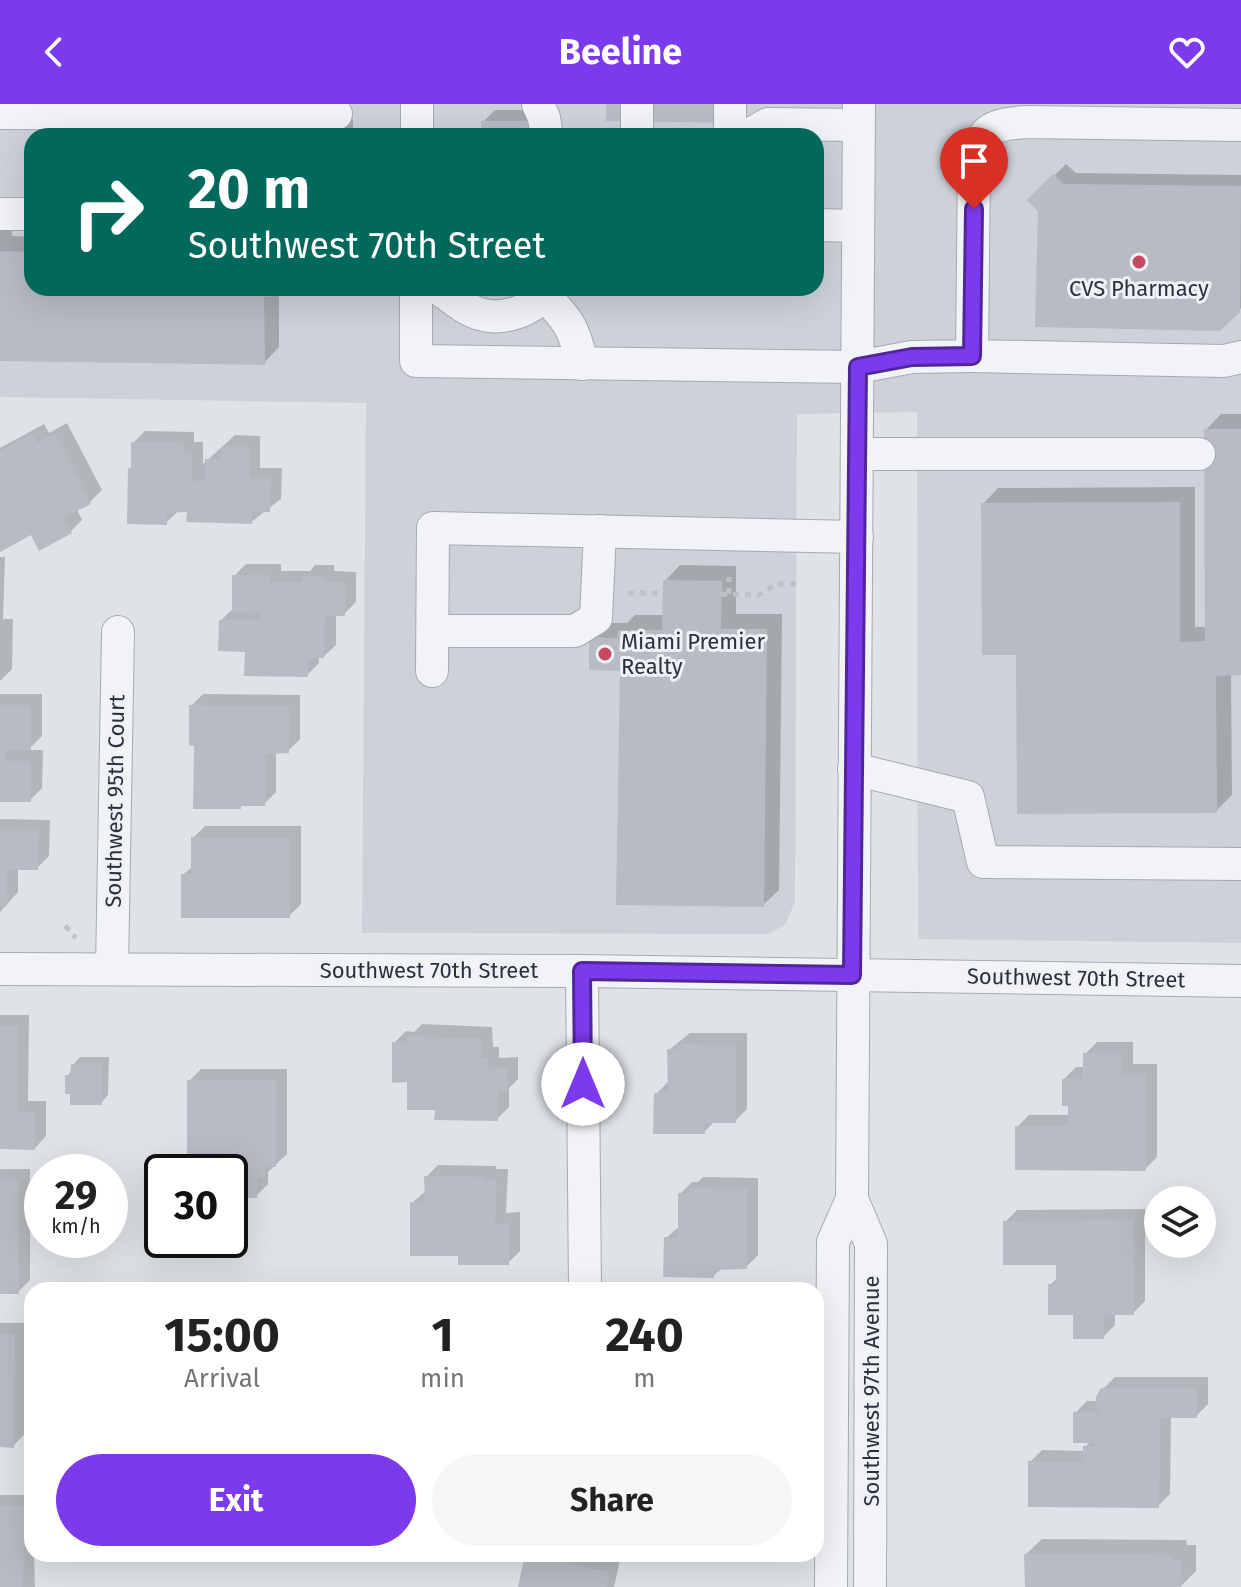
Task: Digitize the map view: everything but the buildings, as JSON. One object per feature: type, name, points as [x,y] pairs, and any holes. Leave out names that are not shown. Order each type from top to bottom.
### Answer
[{"type":"street","points":[[417,104],[417,128]]},
{"type":"street","points":[[538,104],[545,128]]},
{"type":"street","points":[[637,104],[637,128]]},
{"type":"street","points":[[730,104],[730,128]]},
{"type":"street","points":[[20,110],[74,109],[208,125],[336,114]]},
{"type":"street","points":[[761,128],[768,124],[858,114]]},
{"type":"street","name":"Southwest 97th Avenue","points":[[858,114],[852,1199],[871,1244],[870,1587]]},
{"type":"street","points":[[972,356],[974,161],[977,145],[989,130],[999,125],[1027,122],[1241,125]]},
{"type":"street","points":[[0,214],[24,214]]},
{"type":"street","points":[[824,225],[858,226]]},
{"type":"street","points":[[416,296],[416,361],[858,367],[912,357],[1224,361],[1241,357]]},
{"type":"street","points":[[450,296],[483,315],[508,315],[535,303],[540,296]]},
{"type":"street","points":[[548,296],[575,331],[582,364]]},
{"type":"street","points":[[857,454],[1199,454]]},
{"type":"street","points":[[432,671],[433,528],[857,537]]},
{"type":"street","points":[[433,631],[575,631],[596,618],[600,531]]},
{"type":"street","name":"Southwest 95th Court","points":[[112,969],[118,632]]},
{"type":"street","points":[[854,769],[968,797],[983,862],[1241,864]]},
{"type":"street","name":"Southwest 70th Street","points":[[0,969],[582,971],[1241,981]]},
{"type":"street","points":[[582,971],[585,1282]]},
{"type":"street","name":"Southwest 97th Avenue","points":[[831,1587],[833,1242],[852,1199]]},
{"type":"path","points":[[729,577],[725,594],[759,595],[776,584],[800,584]]},
{"type":"path","points":[[640,593],[663,593]]},
{"type":"path","points":[[65,926],[77,939]]},
{"type":"shaded area","points":[[0,104],[1241,104],[1241,943],[918,939],[917,412],[797,414],[795,902],[785,925],[768,934],[362,933],[366,403],[0,397]]},
{"type":"place","name":"CVS Pharmacy","points":[[1139,262]]},
{"type":"place","name":"Miami Premier Realty","points":[[605,654]]},
{"type":"route","points":[[583,1084],[582,971],[852,975],[858,367],[912,357],[972,356],[974,209]]}]
